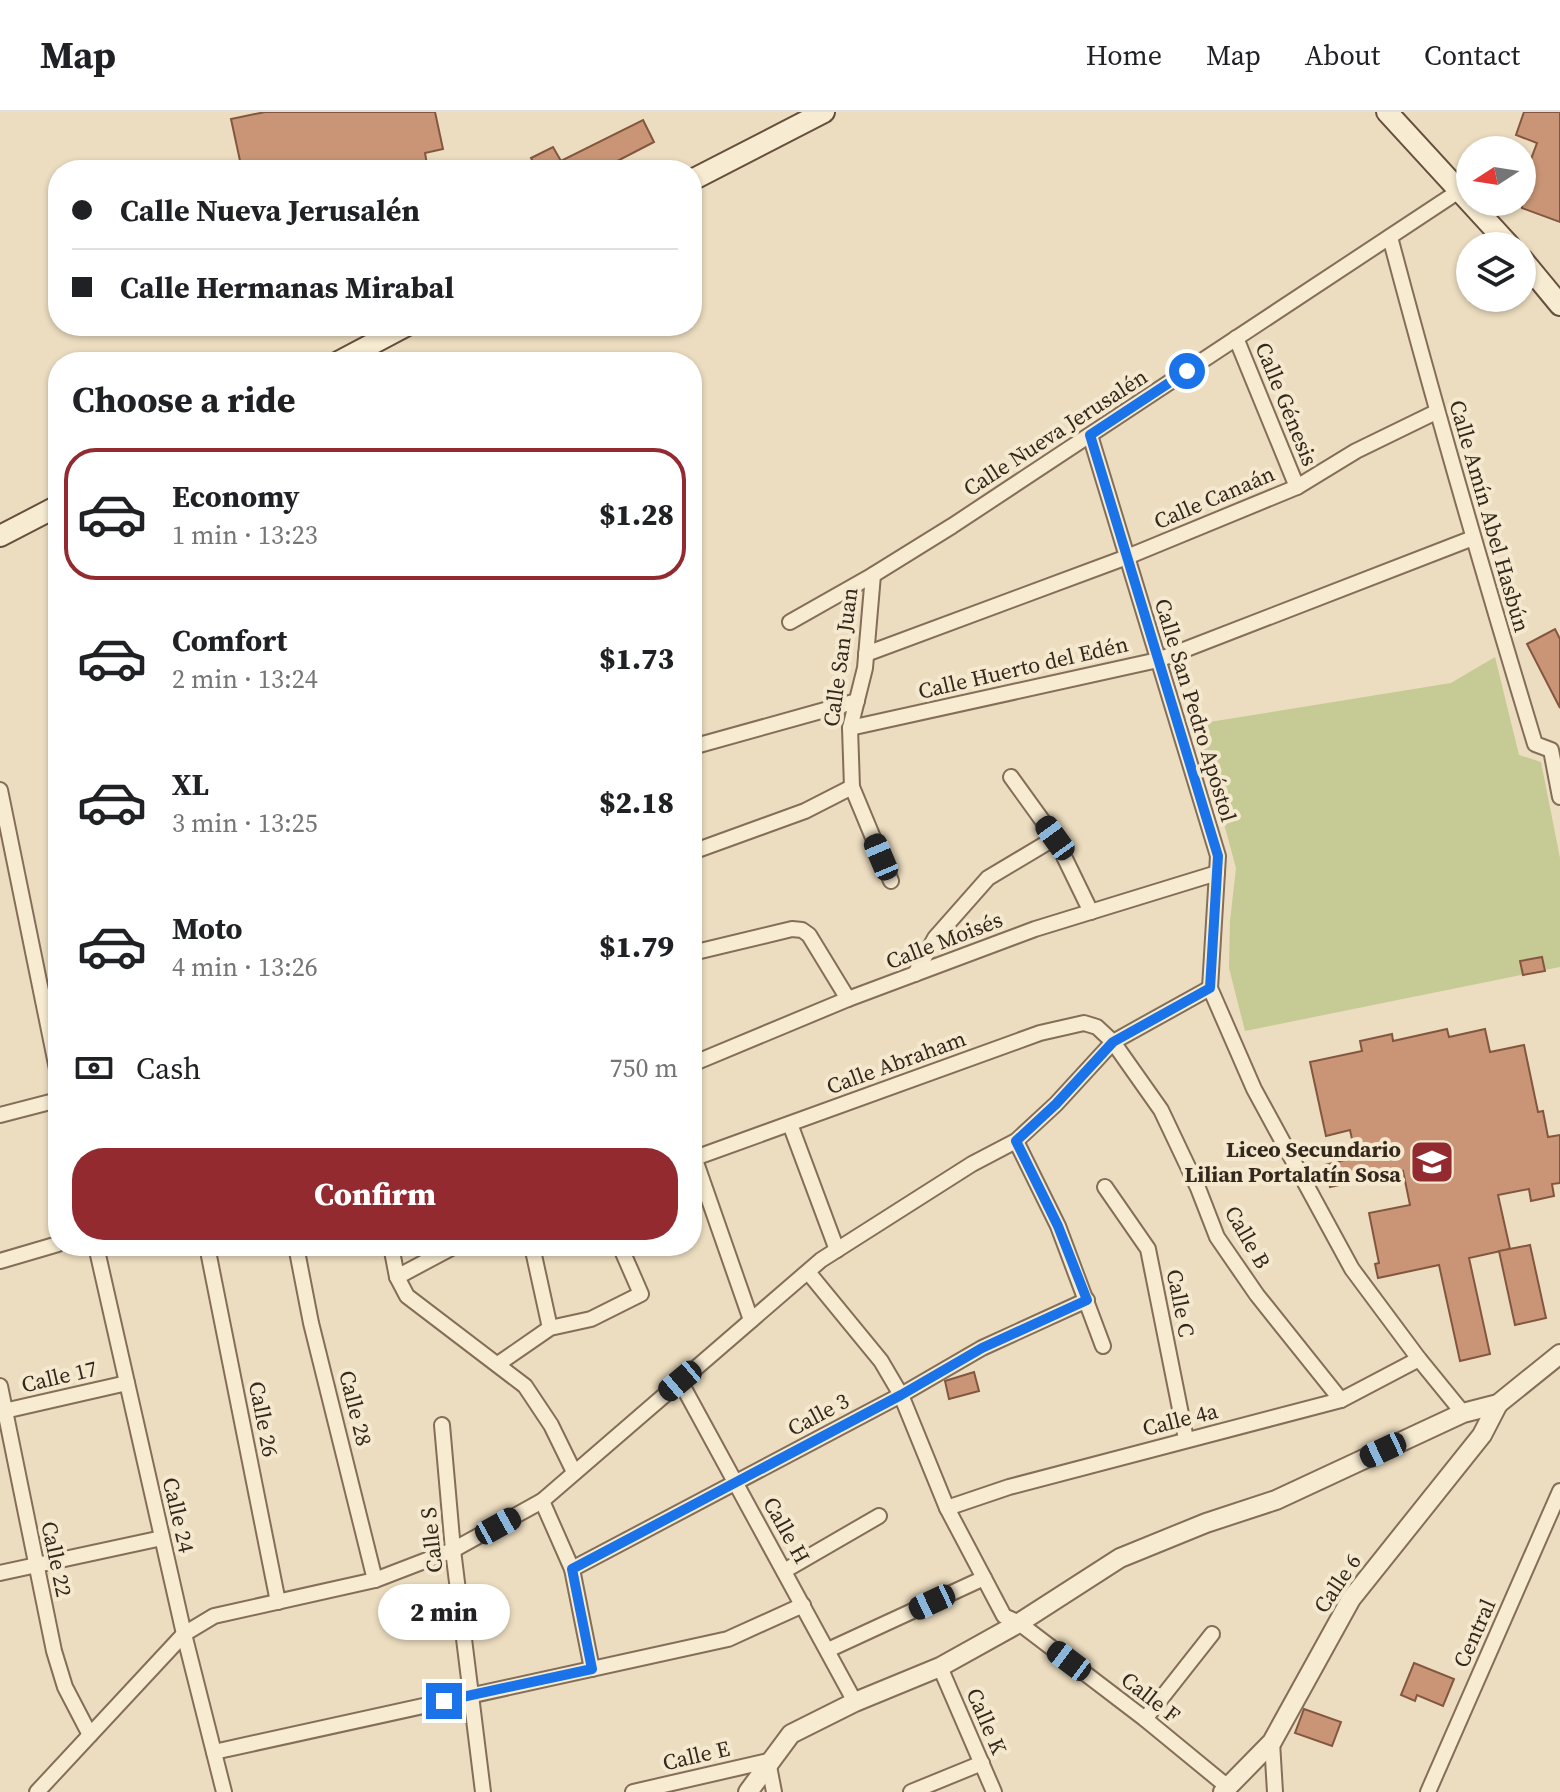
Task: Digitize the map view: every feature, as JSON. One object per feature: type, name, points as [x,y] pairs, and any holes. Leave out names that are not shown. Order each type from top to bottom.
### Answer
[{"type":"main road","points":[[702,175],[824,112]]},
{"type":"main road","points":[[1387,112],[1456,188]]},
{"type":"main road","points":[[1482,216],[1497,232]]},
{"type":"main road","points":[[1536,276],[1560,305]]},
{"type":"main road","points":[[357,352],[387,336]]},
{"type":"main road","points":[[0,536],[48,511]]},
{"type":"street","name":"Calle Nueva Jerusalén","points":[[790,622],[873,575],[1456,193]]},
{"type":"street","name":"Calle Amín Abel Hasbún","points":[[1390,237],[1436,412],[1535,744],[1556,746],[1560,797]]},
{"type":"street","name":"Calle Génesis","points":[[1236,338],[1297,487]]},
{"type":"street","name":"Calle Canaán","points":[[866,654],[1127,557],[1297,487],[1356,451],[1436,412]]},
{"type":"street","name":"Calle San Pedro Apóstol","points":[[1090,435],[1218,856],[1210,988],[1254,1089],[1352,1269],[1463,1413]]},
{"type":"street","name":"Calle Huerto del Edén","points":[[850,728],[1158,660],[1473,538]]},
{"type":"street","name":"Calle San Juan","points":[[873,575],[866,654],[850,728],[852,787],[891,881]]},
{"type":"street","points":[[702,744],[857,701]]},
{"type":"street","points":[[1011,777],[1055,838],[1091,912]]},
{"type":"street","points":[[702,848],[805,811],[852,787]]},
{"type":"street","points":[[0,790],[7,866],[48,1033]]},
{"type":"street","points":[[915,974],[935,938],[988,878],[1055,838]]},
{"type":"street","name":"Calle Moisés","points":[[702,1060],[848,999],[1035,929],[1217,873]]},
{"type":"street","points":[[702,951],[792,929],[802,930],[809,935],[848,999]]},
{"type":"street","points":[[37,1792],[184,1634],[214,1616],[375,1580],[453,1550],[542,1501],[808,1272],[837,1250],[972,1164],[1016,1141],[1056,1104],[1113,1042],[1210,988]]},
{"type":"street","name":"Calle Abraham","points":[[702,1153],[1063,1026],[1084,1023],[1097,1027],[1113,1042]]},
{"type":"street","name":"Calle B","points":[[1113,1042],[1161,1110],[1217,1237],[1257,1295],[1341,1400]]},
{"type":"street","points":[[0,1115],[48,1103]]},
{"type":"street","points":[[790,1124],[837,1250]]},
{"type":"street","points":[[1016,1141],[1058,1226],[1103,1346]]},
{"type":"street","points":[[702,1181],[751,1320]]},
{"type":"street","name":"Calle C","points":[[1105,1187],[1148,1249],[1186,1439]]},
{"type":"street","points":[[0,1261],[48,1247]]},
{"type":"street","name":"Calle 24","points":[[98,1256],[220,1789]]},
{"type":"street","name":"Calle 26","points":[[209,1256],[278,1602]]},
{"type":"street","name":"Calle 28","points":[[298,1256],[311,1323],[375,1580]]},
{"type":"street","points":[[393,1256],[397,1277],[407,1296],[525,1386],[551,1425],[574,1472]]},
{"type":"street","points":[[397,1277],[436,1256]]},
{"type":"street","points":[[534,1256],[550,1328]]},
{"type":"street","points":[[498,1364],[550,1328],[591,1319],[641,1294],[624,1256]]},
{"type":"street","points":[[808,1272],[881,1361],[901,1395],[947,1508],[984,1578],[1011,1620]]},
{"type":"street","name":"Calle 3","points":[[572,1569],[901,1395],[982,1348],[1087,1300]]},
{"type":"street","points":[[748,1792],[791,1734],[855,1702],[940,1667],[1011,1620],[1120,1558],[1206,1523],[1276,1500],[1463,1413],[1498,1404],[1560,1354]]},
{"type":"street","name":"Calle 4a","points":[[947,1508],[1009,1487],[1341,1400],[1419,1359]]},
{"type":"street","name":"Calle H","points":[[680,1381],[855,1702]]},
{"type":"street","name":"Calle 17","points":[[2,1411],[127,1383]]},
{"type":"street","name":"Calle 22","points":[[0,1386],[2,1411],[54,1651],[65,1687],[90,1735]]},
{"type":"street","name":"Calle 6","points":[[1226,1790],[1272,1742],[1351,1599],[1482,1435],[1498,1404]]},
{"type":"street","name":"Calle S","points":[[442,1425],[453,1550],[483,1792]]},
{"type":"street","name":"Central","points":[[1428,1792],[1560,1491]]},
{"type":"street","points":[[542,1501],[572,1569],[592,1669]]},
{"type":"street","points":[[784,1571],[879,1516]]},
{"type":"street","points":[[0,1573],[162,1538]]},
{"type":"street","points":[[828,1650],[984,1578]]},
{"type":"street","points":[[214,1752],[728,1639],[803,1605]]},
{"type":"street","name":"Calle F","points":[[1011,1620],[1145,1719],[1226,1790]]},
{"type":"street","points":[[1145,1719],[1212,1634]]},
{"type":"street","name":"Calle K","points":[[940,1667],[994,1792]]},
{"type":"street","points":[[1272,1742],[1275,1792]]},
{"type":"street","points":[[768,1761],[774,1792]]},
{"type":"street","name":"Calle E","points":[[633,1792],[768,1761]]},
{"type":"street","points":[[911,1792],[982,1763]]},
{"type":"green space","points":[[1495,657],[1519,755],[1541,762],[1560,858],[1560,967],[1245,1031],[1229,968],[1236,868],[1197,724],[1451,683]]},
{"type":"building","points":[[265,112],[435,112],[443,149],[425,153],[426,160],[240,160],[231,119]]},
{"type":"building","points":[[1524,112],[1560,112],[1560,222],[1536,213],[1536,136],[1516,135]]},
{"type":"building","points":[[643,120],[654,142],[619,160],[563,160]]},
{"type":"building","points":[[553,147],[560,160],[532,160],[531,158]]},
{"type":"building","points":[[1555,629],[1560,639],[1560,708],[1527,644]]},
{"type":"building","points":[[1542,957],[1545,971],[1523,975],[1520,961]]},
{"type":"building","points":[[1447,1029],[1449,1037],[1485,1029],[1490,1052],[1524,1045],[1538,1112],[1543,1111],[1548,1137],[1560,1135],[1560,1183],[1552,1184],[1554,1196],[1531,1201],[1529,1189],[1498,1195],[1510,1249],[1469,1258],[1490,1354],[1460,1361],[1439,1265],[1378,1278],[1375,1264],[1379,1263],[1369,1213],[1410,1205],[1403,1171],[1330,1187],[1325,1165],[1356,1157],[1350,1130],[1326,1136],[1310,1062],[1362,1051],[1360,1041],[1392,1034],[1393,1041]]},
{"type":"building","points":[[1530,1245],[1546,1318],[1515,1325],[1499,1251]]},
{"type":"building","points":[[974,1372],[979,1391],[949,1399],[945,1381]]},
{"type":"building","points":[[1414,1663],[1454,1679],[1443,1706],[1417,1695],[1415,1701],[1401,1695]]},
{"type":"building","points":[[1304,1709],[1341,1722],[1332,1746],[1295,1733]]},
{"type":"place","name":"Liceo Secundario Lilian Portalatín Sosa","points":[[1432,1162]]},
{"type":"route","points":[[444,1701],[592,1669],[572,1569],[901,1395],[982,1348],[1087,1300],[1058,1226],[1016,1141],[1056,1104],[1113,1042],[1210,988],[1218,856],[1090,435],[1187,371]]}]
